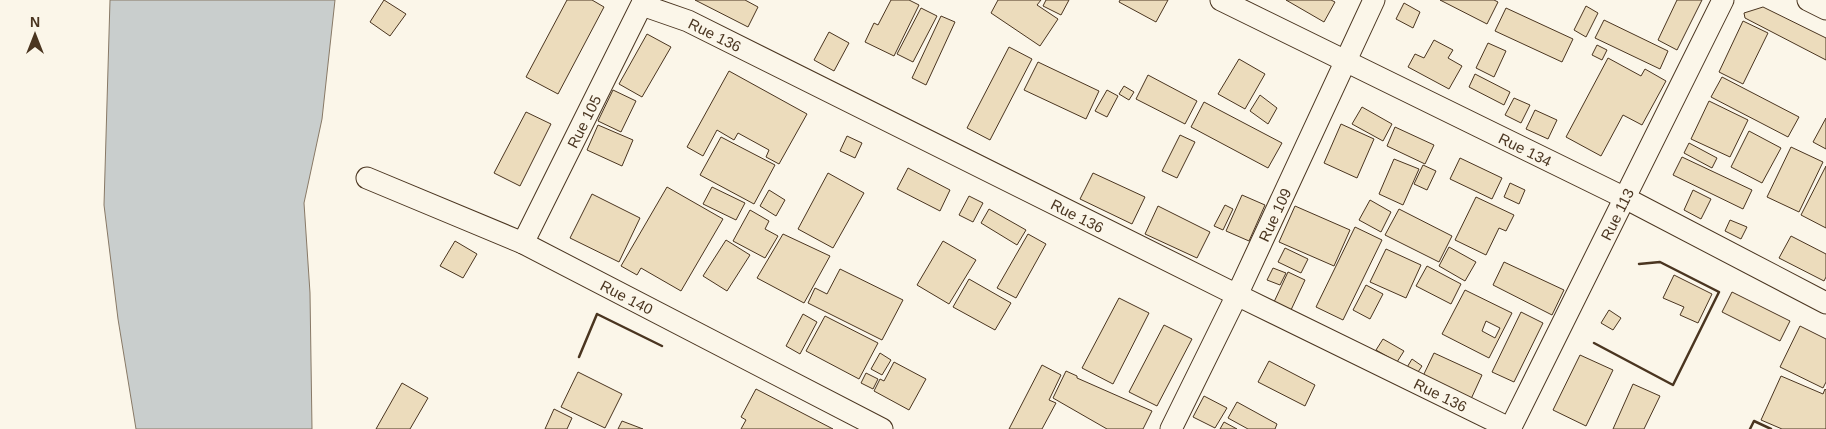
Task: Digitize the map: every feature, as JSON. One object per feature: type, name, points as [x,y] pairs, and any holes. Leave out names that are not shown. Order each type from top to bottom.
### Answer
[{"type":"street","name":"Rue 134","points":[[1221,0],[1625,198],[1826,304]]},
{"type":"street","name":"Rue 109","points":[[1171,429],[1237,295],[1344,61],[1374,0]]},
{"type":"street","name":"Rue 113","points":[[1510,429],[1723,0]]},
{"type":"street","points":[[1808,0],[1826,9]]},
{"type":"street","name":"Rue 105","points":[[523,243],[643,2]]},
{"type":"street","name":"Rue 136","points":[[643,2],[697,25],[1510,429]]},
{"type":"street","name":"Rue 140","points":[[367,178],[523,243],[882,429]]},
{"type":"shaded area","points":[[110,0],[335,0],[322,119],[304,203],[310,293],[312,429],[136,429],[118,319],[104,205]]},
{"type":"building","points":[[384,0],[406,14],[390,36],[370,22]]},
{"type":"building","points":[[567,0],[592,0],[604,7],[558,94],[526,77]]},
{"type":"building","points":[[695,0],[745,0],[758,7],[748,27]]},
{"type":"building","points":[[891,0],[909,0],[919,5],[894,56],[865,42],[874,23],[878,25]]},
{"type":"building","points":[[998,0],[1041,0],[1037,5],[1058,19],[1040,46],[991,13]]},
{"type":"building","points":[[1046,0],[1069,0],[1061,15],[1043,6]]},
{"type":"building","points":[[1120,0],[1168,0],[1156,22],[1119,2]]},
{"type":"building","points":[[1286,0],[1331,0],[1335,2],[1324,22]]},
{"type":"building","points":[[1440,0],[1494,0],[1498,2],[1487,24]]},
{"type":"building","points":[[1677,0],[1702,0],[1677,50],[1658,40]]},
{"type":"building","points":[[1404,3],[1420,12],[1413,28],[1396,19]]},
{"type":"building","points":[[1586,6],[1598,13],[1586,37],[1574,30]]},
{"type":"building","points":[[1763,7],[1826,38],[1826,60],[1745,18],[1744,13]]},
{"type":"building","points":[[921,8],[937,16],[913,62],[897,54]]},
{"type":"building","points":[[1506,8],[1573,39],[1562,62],[1495,31]]},
{"type":"building","points":[[941,16],[955,22],[926,85],[912,78]]},
{"type":"building","points":[[1604,20],[1668,51],[1660,69],[1595,38]]},
{"type":"building","points":[[1743,21],[1768,33],[1743,84],[1719,72]]},
{"type":"building","points":[[829,32],[849,43],[834,71],[814,60]]},
{"type":"building","points":[[647,34],[671,47],[642,97],[619,84]]},
{"type":"building","points":[[1434,40],[1453,50],[1448,58],[1462,66],[1449,89],[1408,67],[1415,54],[1424,58]]},
{"type":"building","points":[[1488,43],[1506,51],[1494,77],[1476,68]]},
{"type":"building","points":[[1597,45],[1607,50],[1602,60],[1592,55]]},
{"type":"building","points":[[1009,47],[1032,59],[990,140],[967,128]]},
{"type":"building","points":[[1608,58],[1641,76],[1645,69],[1666,81],[1642,125],[1623,115],[1601,156],[1566,137]]},
{"type":"building","points":[[1239,59],[1265,74],[1245,109],[1218,94]]},
{"type":"building","points":[[1038,62],[1099,91],[1086,119],[1024,90]]},
{"type":"building","points":[[729,71],[807,114],[779,164],[766,157],[769,150],[738,133],[734,140],[717,130],[703,156],[687,147]]},
{"type":"building","points":[[1475,74],[1510,92],[1504,105],[1469,87]]},
{"type":"building","points":[[1148,75],[1197,101],[1185,124],[1136,99]]},
{"type":"building","points":[[1722,77],[1799,117],[1788,137],[1711,97]]},
{"type":"building","points":[[1124,86],[1134,92],[1129,100],[1119,94]]},
{"type":"building","points":[[613,90],[636,101],[621,132],[598,121]]},
{"type":"building","points":[[1107,90],[1118,96],[1107,117],[1095,111]]},
{"type":"building","points":[[1260,95],[1277,108],[1268,124],[1250,111]]},
{"type":"building","points":[[1514,98],[1530,105],[1521,123],[1505,115]]},
{"type":"building","points":[[1709,101],[1748,120],[1730,157],[1691,139]]},
{"type":"building","points":[[1204,102],[1282,143],[1268,168],[1191,127]]},
{"type":"building","points":[[1362,107],[1392,124],[1383,141],[1352,124]]},
{"type":"building","points":[[1535,110],[1557,120],[1548,139],[1526,129]]},
{"type":"building","points":[[526,112],[551,124],[520,186],[494,173]]},
{"type":"building","points":[[1826,118],[1826,149],[1813,142]]},
{"type":"building","points":[[1341,124],[1374,139],[1357,178],[1324,163]]},
{"type":"building","points":[[598,125],[633,140],[622,166],[587,150]]},
{"type":"building","points":[[1395,127],[1434,145],[1425,164],[1387,146]]},
{"type":"building","points":[[1749,131],[1781,148],[1762,183],[1731,167]]},
{"type":"building","points":[[1180,135],[1195,142],[1177,178],[1162,171]]},
{"type":"building","points":[[847,136],[862,143],[855,158],[840,151]]},
{"type":"building","points":[[721,137],[775,165],[754,204],[700,175]]},
{"type":"building","points":[[1689,143],[1717,158],[1712,168],[1684,153]]},
{"type":"building","points":[[1791,147],[1823,162],[1799,212],[1767,197]]},
{"type":"building","points":[[1682,157],[1752,190],[1743,209],[1673,175]]},
{"type":"building","points":[[1460,158],[1502,178],[1492,199],[1450,179]]},
{"type":"building","points":[[1394,159],[1419,169],[1403,205],[1379,194]]},
{"type":"building","points":[[1423,165],[1436,171],[1427,190],[1414,184]]},
{"type":"building","points":[[1826,166],[1826,228],[1801,215]]},
{"type":"building","points":[[908,168],[950,190],[940,211],[897,189]]},
{"type":"building","points":[[828,173],[864,193],[833,248],[798,229]]},
{"type":"building","points":[[1093,173],[1145,197],[1132,224],[1080,199]]},
{"type":"building","points":[[1510,183],[1525,190],[1519,204],[1504,197]]},
{"type":"building","points":[[667,187],[723,219],[681,291],[641,268],[637,275],[621,266]]},
{"type":"building","points":[[712,187],[745,203],[736,220],[703,204]]},
{"type":"building","points":[[769,190],[785,200],[776,216],[760,206]]},
{"type":"building","points":[[1693,190],[1711,199],[1701,219],[1684,210]]},
{"type":"building","points":[[592,194],[640,218],[619,262],[570,238]]},
{"type":"building","points":[[1242,195],[1265,205],[1249,241],[1226,231]]},
{"type":"building","points":[[969,196],[983,203],[973,222],[959,215]]},
{"type":"building","points":[[1476,197],[1514,215],[1506,231],[1499,228],[1486,255],[1455,240]]},
{"type":"building","points":[[1370,200],[1391,212],[1381,232],[1359,220]]},
{"type":"building","points":[[1225,205],[1233,209],[1223,230],[1214,226]]},
{"type":"building","points":[[1158,206],[1210,232],[1197,258],[1145,234]]},
{"type":"building","points":[[1295,206],[1350,230],[1334,266],[1279,242]]},
{"type":"building","points":[[989,209],[1026,230],[1017,245],[981,223]]},
{"type":"building","points":[[1399,209],[1452,236],[1439,262],[1385,235]]},
{"type":"building","points":[[750,210],[769,221],[765,229],[778,236],[765,258],[733,241]]},
{"type":"building","points":[[1730,220],[1747,227],[1741,239],[1725,231]]},
{"type":"building","points":[[1355,227],[1382,240],[1343,320],[1316,307]]},
{"type":"building","points":[[783,234],[830,256],[804,303],[757,278]]},
{"type":"building","points":[[1028,234],[1046,244],[1016,298],[997,288]]},
{"type":"building","points":[[1791,236],[1826,254],[1826,277],[1824,281],[1779,258]]},
{"type":"building","points":[[726,240],[750,255],[727,291],[703,276]]},
{"type":"building","points":[[455,241],[477,254],[463,278],[440,266]]},
{"type":"building","points":[[943,241],[976,260],[949,304],[917,285]]},
{"type":"building","points":[[1449,247],[1476,262],[1465,281],[1439,266]]},
{"type":"building","points":[[1285,248],[1308,259],[1301,273],[1278,262]]},
{"type":"building","points":[[1386,249],[1421,265],[1406,298],[1370,282]]},
{"type":"building","points":[[1504,262],[1564,290],[1552,315],[1493,285]]},
{"type":"building","points":[[1427,266],[1461,284],[1451,304],[1416,286]]},
{"type":"building","points":[[1273,268],[1286,273],[1280,285],[1267,280]]},
{"type":"building","points":[[840,269],[903,300],[882,340],[808,303],[815,288],[827,294]]},
{"type":"building","points":[[1288,272],[1305,280],[1291,310],[1274,302]]},
{"type":"building","points":[[1674,275],[1712,294],[1698,323],[1680,315],[1684,307],[1663,298]]},
{"type":"building","points":[[969,279],[1011,303],[995,330],[953,307]]},
{"type":"building","points":[[1366,285],[1383,294],[1370,319],[1353,310]]},
{"type":"building","points":[[1465,290],[1512,313],[1489,358],[1442,334]],"holes":[[[1486,321],[1500,328],[1495,338],[1482,331]]]},
{"type":"building","points":[[1732,292],[1790,321],[1780,341],[1722,312]]},
{"type":"building","points":[[1119,298],[1149,313],[1113,384],[1082,368]]},
{"type":"building","points":[[1609,310],[1621,318],[1613,330],[1601,323]]},
{"type":"building","points":[[1521,312],[1543,323],[1514,382],[1492,372]]},
{"type":"building","points":[[803,314],[817,322],[800,354],[786,346]]},
{"type":"building","points":[[825,316],[878,343],[859,379],[806,351]]},
{"type":"building","points":[[1164,325],[1192,339],[1157,406],[1129,392]]},
{"type":"building","points":[[1800,326],[1826,339],[1826,382],[1823,388],[1780,367]]},
{"type":"building","points":[[1383,339],[1404,351],[1397,362],[1376,350]]},
{"type":"building","points":[[880,353],[891,360],[882,375],[871,369]]},
{"type":"building","points":[[1434,353],[1482,375],[1471,399],[1423,376]]},
{"type":"building","points":[[1580,355],[1613,370],[1586,426],[1553,410]]},
{"type":"building","points":[[1412,359],[1422,366],[1416,375],[1406,369]]},
{"type":"building","points":[[1269,361],[1315,385],[1305,406],[1258,382]]},
{"type":"building","points":[[894,362],[926,379],[909,410],[874,391],[880,379],[884,381]]},
{"type":"building","points":[[1042,365],[1061,375],[1049,400],[1056,403],[1042,429],[1009,429]]},
{"type":"building","points":[[1066,371],[1077,376],[1077,378],[1152,411],[1143,429],[1107,429],[1053,398]]},
{"type":"building","points":[[578,372],[622,394],[605,428],[561,407]]},
{"type":"building","points":[[866,373],[878,379],[873,389],[861,383]]},
{"type":"building","points":[[1781,376],[1823,394],[1826,390],[1826,429],[1782,429],[1761,420]]},
{"type":"building","points":[[402,383],[428,398],[410,429],[376,429]]},
{"type":"building","points":[[1633,384],[1660,396],[1644,429],[1613,429]]},
{"type":"building","points":[[756,389],[833,429],[741,429],[746,420],[741,417]]},
{"type":"building","points":[[1204,396],[1227,408],[1215,428],[1193,417]]},
{"type":"building","points":[[1237,402],[1277,424],[1275,429],[1248,429],[1228,418]]},
{"type":"building","points":[[554,409],[572,418],[567,429],[545,429]]},
{"type":"building","points":[[622,421],[643,429],[618,429]]},
{"type":"building","points":[[1224,422],[1237,429],[1220,429]]},
{"type":"wall","points":[[1594,343],[1673,385],[1719,292],[1660,262],[1639,264]]},
{"type":"wall","points":[[579,357],[597,314],[662,346]]},
{"type":"wall","points":[[1750,429],[1754,421],[1771,429]]}]
